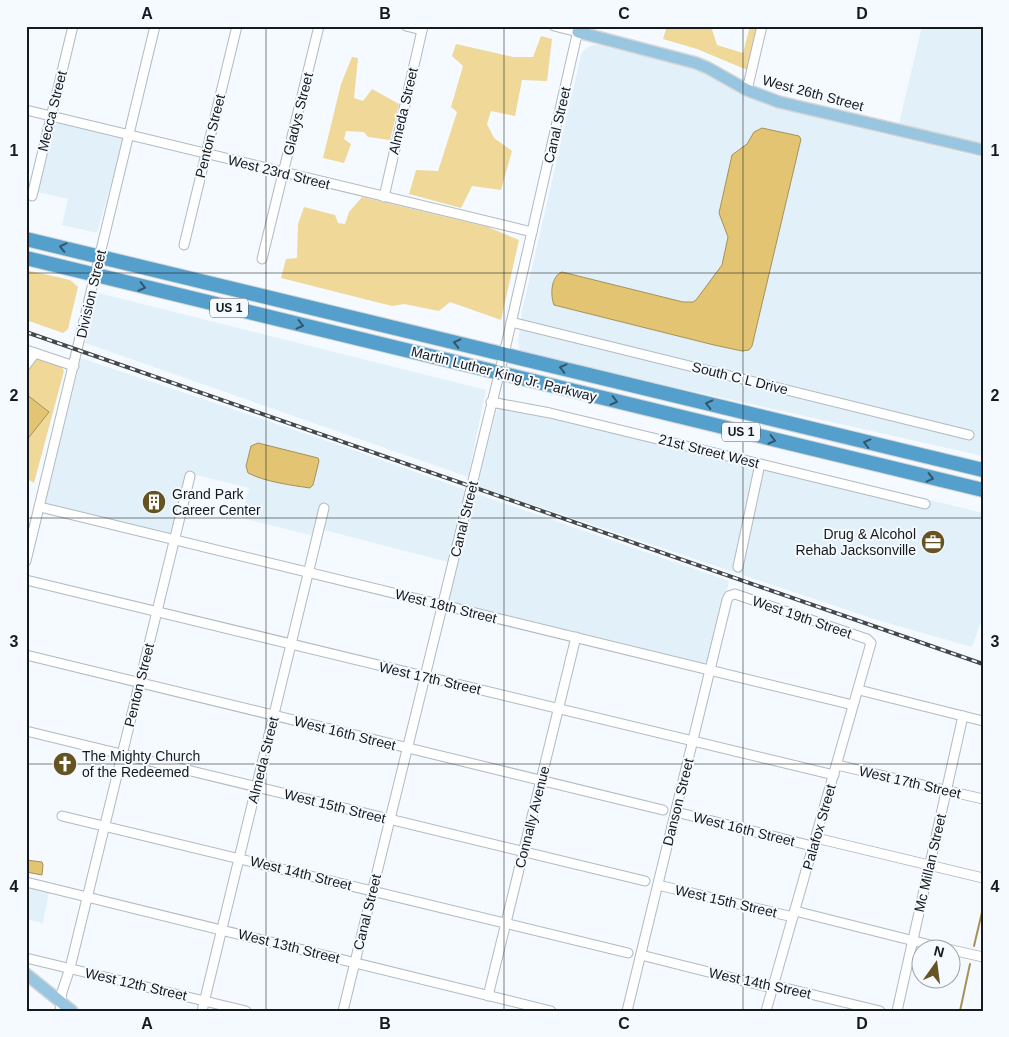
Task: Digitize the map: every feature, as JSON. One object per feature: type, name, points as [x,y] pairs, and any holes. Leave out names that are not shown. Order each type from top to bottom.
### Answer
[{"type":"highway","name":"Martin Luther King Jr. Parkway","points":[[26,238],[983,470]]},
{"type":"highway","name":"Martin Luther King Jr. Parkway","points":[[26,258],[983,490]]},
{"type":"main road","name":"West 26th Street","points":[[579,29],[684,59],[708,68],[747,90],[779,102],[983,150]]},
{"type":"main road","points":[[26,974],[60,1006],[72,1011]]},
{"type":"street","name":"Mecca Street","points":[[32,196],[73,26]]},
{"type":"street","name":"Division Street","points":[[26,562],[155,26]]},
{"type":"street","name":"Penton Street","points":[[184,245],[237,26]]},
{"type":"street","name":"Gladys Street","points":[[262,259],[319,26]]},
{"type":"street","points":[[406,26],[423,28]]},
{"type":"street","name":"West 26th Street","points":[[554,26],[579,29]]},
{"type":"street","points":[[747,90],[762,26]]},
{"type":"street","name":"Almeda Street","points":[[384,196],[423,28]]},
{"type":"street","name":"Canal Street","points":[[343,1011],[504,354],[579,29]]},
{"type":"street","name":"West 23rd Street","points":[[26,110],[532,232]]},
{"type":"street","name":"South C L Drive","points":[[511,322],[969,435]]},
{"type":"street","points":[[26,365],[31,352],[74,366]]},
{"type":"street","name":"21st Street West","points":[[492,402],[550,412],[925,504]]},
{"type":"street","points":[[738,567],[760,464]]},
{"type":"street","name":"Penton Street","points":[[60,1006],[190,476]]},
{"type":"street","name":"West 18th Street","points":[[40,507],[853,705]]},
{"type":"street","name":"Almeda Street","points":[[202,1011],[324,508]]},
{"type":"street","name":"West 17th Street","points":[[26,580],[834,775]]},
{"type":"street","name":"West 19th Street","points":[[732,594],[738,594],[867,639],[871,643]]},
{"type":"street","name":"Danson Street","points":[[627,1011],[727,600],[732,594]]},
{"type":"street","name":"Connally Avenue","points":[[488,996],[576,638]]},
{"type":"street","name":"Palafox Street","points":[[766,1011],[871,643]]},
{"type":"street","name":"West 16th Street","points":[[26,655],[663,810]]},
{"type":"street","points":[[859,690],[983,721]]},
{"type":"street","name":"Mc Millan Street","points":[[913,940],[963,716]]},
{"type":"street","name":"West 15th Street","points":[[26,731],[645,881]]},
{"type":"street","name":"West 17th Street","points":[[837,765],[983,799]]},
{"type":"street","name":"West 16th Street","points":[[676,812],[983,878]]},
{"type":"street","name":"West 14th Street","points":[[62,816],[628,952]]},
{"type":"street","name":"West 13th Street","points":[[26,882],[551,1011]]},
{"type":"street","name":"West 15th Street","points":[[658,885],[913,940]]},
{"type":"street","name":"Mc Millan Street","points":[[896,1011],[912,944]]},
{"type":"street","name":"West 15th Street","points":[[962,953],[983,958]]},
{"type":"street","name":"West 14th Street","points":[[641,955],[880,1011]]},
{"type":"street","name":"West 12th Street","points":[[26,958],[246,1011]]},
{"type":"shaded area","points":[[667,26],[711,26],[717,45],[743,53],[750,26],[757,26],[747,70],[697,49],[663,39]]},
{"type":"shaded area","points":[[922,26],[983,26],[983,144],[899,124]]},
{"type":"shaded area","points":[[541,36],[552,39],[547,81],[522,80],[515,116],[491,111],[487,124],[494,138],[512,151],[501,190],[472,186],[461,208],[409,194],[416,170],[438,171],[457,112],[451,107],[463,66],[452,56],[456,44],[513,57],[533,57]]},
{"type":"shaded area","points":[[592,45],[679,64],[708,75],[744,96],[779,109],[983,158],[983,456],[527,354],[520,350],[518,342],[522,311],[581,55],[585,49]]},
{"type":"shaded area","points":[[352,57],[358,58],[354,98],[363,101],[372,89],[399,104],[390,140],[368,137],[364,132],[346,131],[344,139],[351,144],[344,163],[323,158],[341,84]]},
{"type":"shaded area","points":[[54,121],[124,138],[97,233],[62,225],[68,199],[37,192]]},
{"type":"shaded area","points":[[762,128],[799,136],[801,139],[752,346],[749,350],[742,351],[714,345],[554,305],[552,286],[558,274],[562,272],[683,302],[693,302],[696,300],[722,265],[728,237],[719,213],[732,155],[747,144],[754,132]]},
{"type":"shaded area","points":[[362,197],[488,227],[519,240],[501,320],[450,302],[439,311],[404,304],[392,306],[281,278],[286,259],[297,258],[298,224],[304,207],[335,215],[338,223],[345,224],[349,212]]},
{"type":"shaded area","points":[[26,270],[70,280],[78,287],[68,329],[63,333],[26,320]]},
{"type":"shaded area","points":[[98,293],[486,390],[468,477],[85,343]]},
{"type":"shaded area","points":[[26,354],[61,366],[64,371],[34,483],[26,478]]},
{"type":"shaded area","points":[[81,358],[466,490],[448,562],[316,528],[314,536],[242,518],[249,488],[196,475],[177,545],[43,512]]},
{"type":"shaded area","points":[[26,394],[49,412],[26,441]]},
{"type":"shaded area","points":[[500,398],[654,433],[983,513],[983,616],[972,647],[877,620],[477,486]]},
{"type":"shaded area","points":[[258,443],[318,458],[319,461],[313,485],[310,488],[286,484],[262,479],[248,473],[246,466],[251,446]]},
{"type":"shaded area","points":[[475,493],[729,581],[708,666],[448,602]]},
{"type":"shaded area","points":[[26,860],[42,862],[42,875],[26,872]]},
{"type":"shaded area","points":[[26,887],[49,892],[43,923],[26,919]]},
{"type":"waterway","points":[[974,946],[983,908]]},
{"type":"waterway","points":[[960,1011],[970,964]]},
{"type":"railway","points":[[26,332],[983,664]]},
{"type":"place","name":"Grand Park Career Center","points":[[154,502]]},
{"type":"place","name":"Drug & Alcohol Rehab Jacksonville","points":[[933,542]]},
{"type":"place","name":"The Mighty Church of the Redeemed","points":[[65,764]]}]
